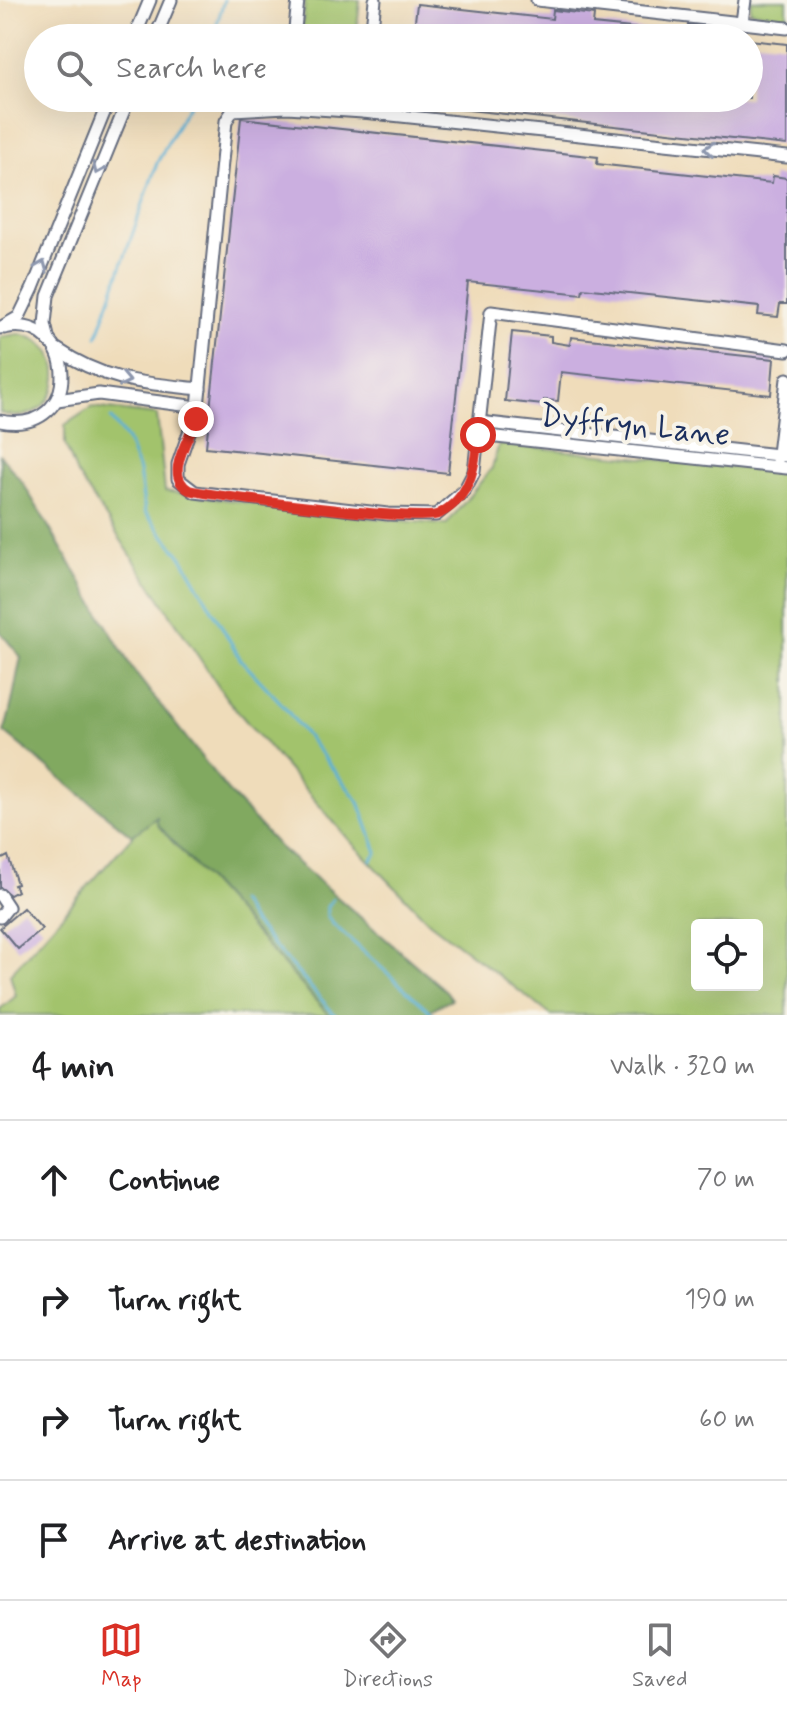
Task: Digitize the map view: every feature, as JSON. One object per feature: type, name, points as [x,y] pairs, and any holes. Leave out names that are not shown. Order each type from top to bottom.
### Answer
[{"type":"street","points":[[140,24],[150,0]]},
{"type":"street","points":[[161,24],[171,0]]},
{"type":"street","points":[[295,24],[298,0]]},
{"type":"street","points":[[372,24],[375,0]]},
{"type":"street","points":[[537,0],[757,24]]},
{"type":"street","points":[[742,22],[745,0]]},
{"type":"street","points":[[763,25],[787,28]]},
{"type":"street","points":[[0,329],[19,317],[24,307],[104,112]]},
{"type":"street","points":[[0,421],[15,424],[31,421],[46,413],[57,400],[63,380],[62,364],[45,324],[48,296],[123,112]]},
{"type":"street","points":[[232,112],[226,121],[198,407],[177,471],[184,488],[195,492],[388,514],[431,516],[441,513],[470,482],[491,312],[787,350]]},
{"type":"street","points":[[363,112],[787,157]]},
{"type":"street","points":[[0,329],[24,328],[86,369],[103,375],[142,384],[200,389]]},
{"type":"street","points":[[782,461],[787,379]]},
{"type":"street","points":[[57,400],[99,394],[198,407]]},
{"type":"street","name":"Dyffryn Lane","points":[[479,422],[782,461]]},
{"type":"street","name":"Dyffryn Lane","points":[[478,435],[782,461]]},
{"type":"street","points":[[0,895],[8,907],[0,917]]},
{"type":"green space","points":[[305,0],[360,0],[357,24],[302,24]]},
{"type":"green space","points":[[751,0],[787,0],[787,17],[750,11]]},
{"type":"green space","points":[[19,334],[38,342],[50,354],[56,369],[55,385],[48,400],[37,410],[20,416],[0,413],[0,337]]},
{"type":"green space","points":[[92,407],[157,415],[165,491],[323,513],[446,525],[492,468],[499,444],[787,472],[787,1015],[551,1015],[429,922],[351,842],[226,698],[77,474],[65,444],[65,425]]},
{"type":"green space","points":[[0,455],[23,483],[133,670],[228,791],[279,847],[446,991],[452,999],[430,1010],[434,1015],[329,1015],[157,824],[157,817],[132,836],[4,732],[21,657],[0,632]]},
{"type":"green space","points":[[157,816],[157,824],[329,1015],[0,1015],[0,1009],[16,996],[10,974],[135,833]]},
{"type":"building","points":[[417,4],[552,19],[553,10],[594,15],[593,24],[415,24]]},
{"type":"building","points":[[763,41],[787,44],[787,145],[487,112],[763,112]]},
{"type":"building","points":[[241,118],[598,157],[597,164],[772,183],[773,176],[787,178],[787,304],[780,304],[778,317],[758,315],[759,307],[583,288],[582,294],[468,282],[448,473],[206,447]]},
{"type":"building","points":[[512,332],[551,336],[551,342],[570,345],[571,337],[774,359],[771,395],[561,372],[558,401],[544,400],[543,405],[505,401]]},
{"type":"building","points":[[8,856],[17,884],[14,885],[17,891],[10,895],[0,887],[0,860]]},
{"type":"building","points":[[23,908],[42,929],[18,949],[0,928]]},
{"type":"waterway","points":[[217,24],[224,0]]},
{"type":"waterway","points":[[97,337],[157,163],[184,112]]},
{"type":"waterway","points":[[111,419],[127,440],[139,471],[145,512],[183,559],[241,660],[281,703],[359,802],[377,852],[371,860]]},
{"type":"waterway","points":[[333,899],[327,907],[327,916],[333,924],[434,1015]]},
{"type":"waterway","points":[[239,901],[251,920],[335,1015]]},
{"type":"route","points":[[196,419],[178,464],[178,479],[184,488],[195,492],[388,514],[431,516],[441,513],[470,482],[478,435]]}]
